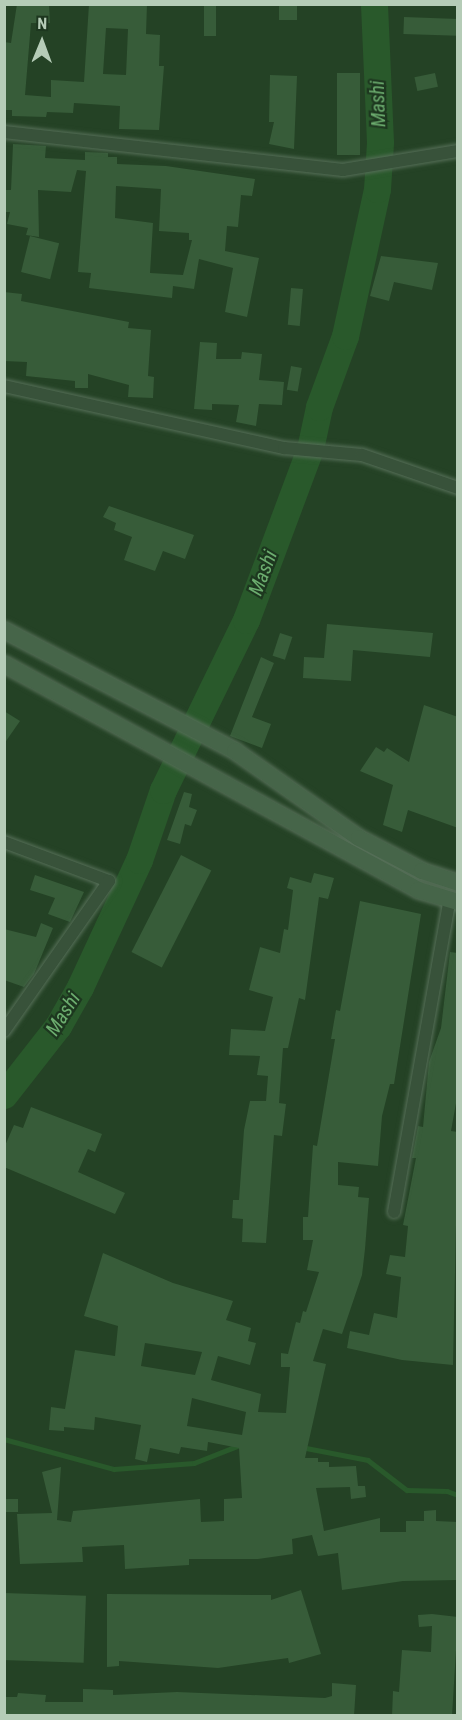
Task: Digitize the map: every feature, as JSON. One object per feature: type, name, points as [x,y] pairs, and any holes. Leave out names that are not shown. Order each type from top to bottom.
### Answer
[{"type":"main road","points":[[4,630],[236,751],[359,838],[422,872],[458,883]]},
{"type":"main road","points":[[4,664],[418,890],[454,901]]},
{"type":"street","points":[[4,132],[230,160],[343,170],[368,168],[458,151]]},
{"type":"street","points":[[4,386],[284,448],[362,455],[458,488]]},
{"type":"street","points":[[4,842],[109,881],[4,1031]]},
{"type":"street","points":[[394,1212],[454,901]]},
{"type":"building","points":[[17,4],[49,4],[50,23],[31,23],[25,95],[51,97],[51,80],[84,82],[89,4],[147,4],[146,34],[160,35],[159,66],[164,66],[159,130],[119,129],[120,106],[74,103],[73,113],[47,112],[46,117],[12,116],[12,110],[4,110],[4,42],[11,43]],"holes":[[[106,28],[128,29],[126,75],[103,74]]]},
{"type":"building","points":[[204,4],[216,4],[216,36],[204,36]]},
{"type":"building","points":[[279,4],[297,4],[297,20],[279,20]]},
{"type":"building","points":[[404,17],[458,19],[457,36],[403,34]]},
{"type":"building","points":[[337,73],[360,73],[360,155],[337,155]]},
{"type":"building","points":[[435,73],[438,87],[417,91],[414,77]]},
{"type":"building","points":[[270,75],[297,76],[294,149],[269,144],[274,122],[269,122]]},
{"type":"building","points":[[13,144],[46,146],[45,158],[85,160],[85,152],[108,153],[108,157],[117,157],[117,164],[166,166],[255,179],[252,196],[241,195],[238,227],[227,226],[225,251],[259,258],[247,317],[225,312],[233,268],[199,259],[194,289],[173,286],[172,298],[89,288],[91,273],[78,272],[86,171],[77,170],[71,192],[38,190],[39,237],[26,235],[28,228],[7,224],[10,212],[4,212],[4,190],[11,190]],"holes":[[[116,186],[161,189],[159,231],[189,233],[189,240],[192,240],[183,275],[150,273],[153,223],[115,218]]]},
{"type":"building","points":[[30,236],[59,243],[50,279],[21,272]]},
{"type":"building","points":[[381,256],[438,263],[432,290],[394,282],[389,301],[370,296]]},
{"type":"building","points":[[291,288],[303,289],[300,326],[288,325]]},
{"type":"building","points":[[4,292],[22,294],[21,301],[129,322],[128,328],[151,330],[148,376],[154,377],[153,398],[128,397],[129,385],[88,374],[88,388],[75,388],[75,381],[26,376],[27,362],[4,361]]},
{"type":"building","points":[[200,342],[217,343],[216,359],[241,359],[242,352],[262,354],[259,380],[284,382],[282,405],[259,404],[256,426],[236,422],[239,405],[212,404],[212,410],[194,409]]},
{"type":"building","points":[[291,366],[302,368],[298,392],[287,390]]},
{"type":"building","points":[[109,506],[194,535],[185,559],[163,551],[155,571],[124,560],[132,537],[114,530],[116,523],[103,517]]},
{"type":"building","points":[[327,624],[433,633],[430,657],[353,650],[351,681],[303,678],[304,657],[324,658]]},
{"type":"building","points":[[280,633],[292,637],[285,660],[273,656]]},
{"type":"building","points":[[261,657],[274,663],[252,717],[271,724],[262,748],[230,736]]},
{"type":"building","points":[[424,705],[458,717],[458,828],[408,810],[402,832],[383,825],[393,785],[360,771],[376,747],[384,752],[387,748],[409,762]]},
{"type":"building","points":[[4,711],[20,721],[4,744]]},
{"type":"building","points":[[184,792],[192,794],[189,807],[197,810],[191,826],[185,824],[180,844],[167,840]]},
{"type":"building","points":[[181,855],[211,870],[162,968],[132,952]]},
{"type":"building","points":[[314,873],[334,878],[328,899],[319,897],[305,1000],[299,998],[288,1048],[283,1048],[279,1103],[286,1104],[282,1136],[274,1135],[266,1243],[242,1242],[243,1219],[232,1218],[233,1200],[239,1200],[244,1130],[250,1101],[266,1101],[268,1076],[257,1075],[260,1056],[229,1055],[231,1029],[265,1031],[273,997],[249,990],[260,947],[280,953],[284,929],[288,930],[293,890],[287,888],[290,877],[311,883]]},
{"type":"building","points":[[35,875],[84,892],[70,922],[48,914],[55,898],[30,890]]},
{"type":"building","points":[[360,901],[421,914],[394,1084],[390,1084],[382,1116],[378,1166],[338,1162],[338,1185],[359,1187],[358,1197],[369,1198],[365,1249],[362,1275],[342,1334],[323,1329],[313,1361],[326,1364],[305,1458],[318,1458],[318,1462],[329,1462],[329,1467],[356,1466],[358,1486],[365,1486],[366,1497],[351,1499],[350,1487],[316,1488],[324,1531],[380,1518],[380,1532],[406,1532],[406,1521],[424,1521],[424,1511],[436,1510],[436,1521],[458,1522],[458,1580],[403,1581],[342,1590],[338,1553],[318,1556],[312,1535],[292,1539],[293,1554],[258,1559],[189,1559],[189,1565],[125,1569],[124,1545],[82,1547],[83,1562],[20,1564],[17,1514],[52,1513],[42,1472],[61,1467],[57,1520],[71,1522],[73,1511],[200,1499],[201,1522],[224,1521],[224,1499],[242,1498],[239,1448],[208,1442],[207,1451],[181,1447],[179,1454],[150,1448],[147,1462],[135,1459],[141,1425],[95,1417],[94,1430],[64,1427],[64,1431],[49,1430],[51,1407],[65,1409],[75,1350],[115,1356],[118,1326],[84,1316],[103,1253],[173,1283],[233,1301],[226,1320],[251,1328],[248,1341],[256,1343],[250,1365],[218,1356],[211,1380],[261,1394],[258,1412],[286,1413],[290,1367],[281,1367],[281,1353],[288,1354],[296,1322],[300,1323],[303,1311],[306,1312],[319,1272],[307,1270],[313,1240],[303,1240],[303,1217],[308,1217],[313,1145],[317,1146],[335,1039],[331,1039],[336,1010],[340,1011]],"holes":[[[145,1343],[202,1352],[195,1375],[141,1366]],[[192,1398],[246,1412],[242,1435],[187,1426]]]},
{"type":"building","points":[[41,923],[53,928],[34,974],[24,987],[4,980],[4,929],[36,937]]},
{"type":"building","points":[[450,952],[458,953],[458,1092],[451,1131],[458,1132],[453,1365],[402,1360],[347,1348],[350,1331],[369,1335],[374,1313],[397,1318],[401,1277],[386,1274],[390,1255],[405,1257],[408,1226],[403,1225],[416,1158],[412,1158],[418,1126],[423,1127],[429,1062],[441,1028]]},
{"type":"building","points":[[31,1107],[102,1134],[95,1152],[88,1149],[78,1172],[125,1193],[115,1214],[4,1167],[4,1148],[14,1125],[23,1128]]},
{"type":"building","points":[[4,1499],[18,1499],[18,1512],[4,1512]]},
{"type":"building","points":[[301,1590],[321,1654],[289,1663],[288,1658],[218,1668],[119,1661],[119,1666],[107,1667],[107,1594],[271,1595],[271,1600]]},
{"type":"building","points":[[4,1593],[86,1596],[84,1663],[4,1660]]},
{"type":"building","points":[[418,1615],[458,1617],[452,1716],[392,1716],[393,1691],[399,1692],[402,1650],[431,1652],[432,1626],[419,1627]]},
{"type":"building","points":[[332,1683],[356,1685],[354,1716],[4,1716],[4,1697],[17,1697],[18,1693],[46,1695],[45,1702],[83,1702],[83,1689],[113,1690],[113,1695],[177,1692],[325,1698],[332,1696]]},
{"type":"waterway","name":"Mashi","points":[[4,1095],[58,1026],[80,987],[139,860],[163,790],[246,620],[310,449],[319,407],[345,336],[377,189],[380,142],[374,4]]},
{"type":"waterway","points":[[4,1439],[114,1469],[194,1463],[240,1445]]},
{"type":"waterway","points":[[301,1447],[368,1460],[407,1490],[447,1491],[458,1495]]}]
